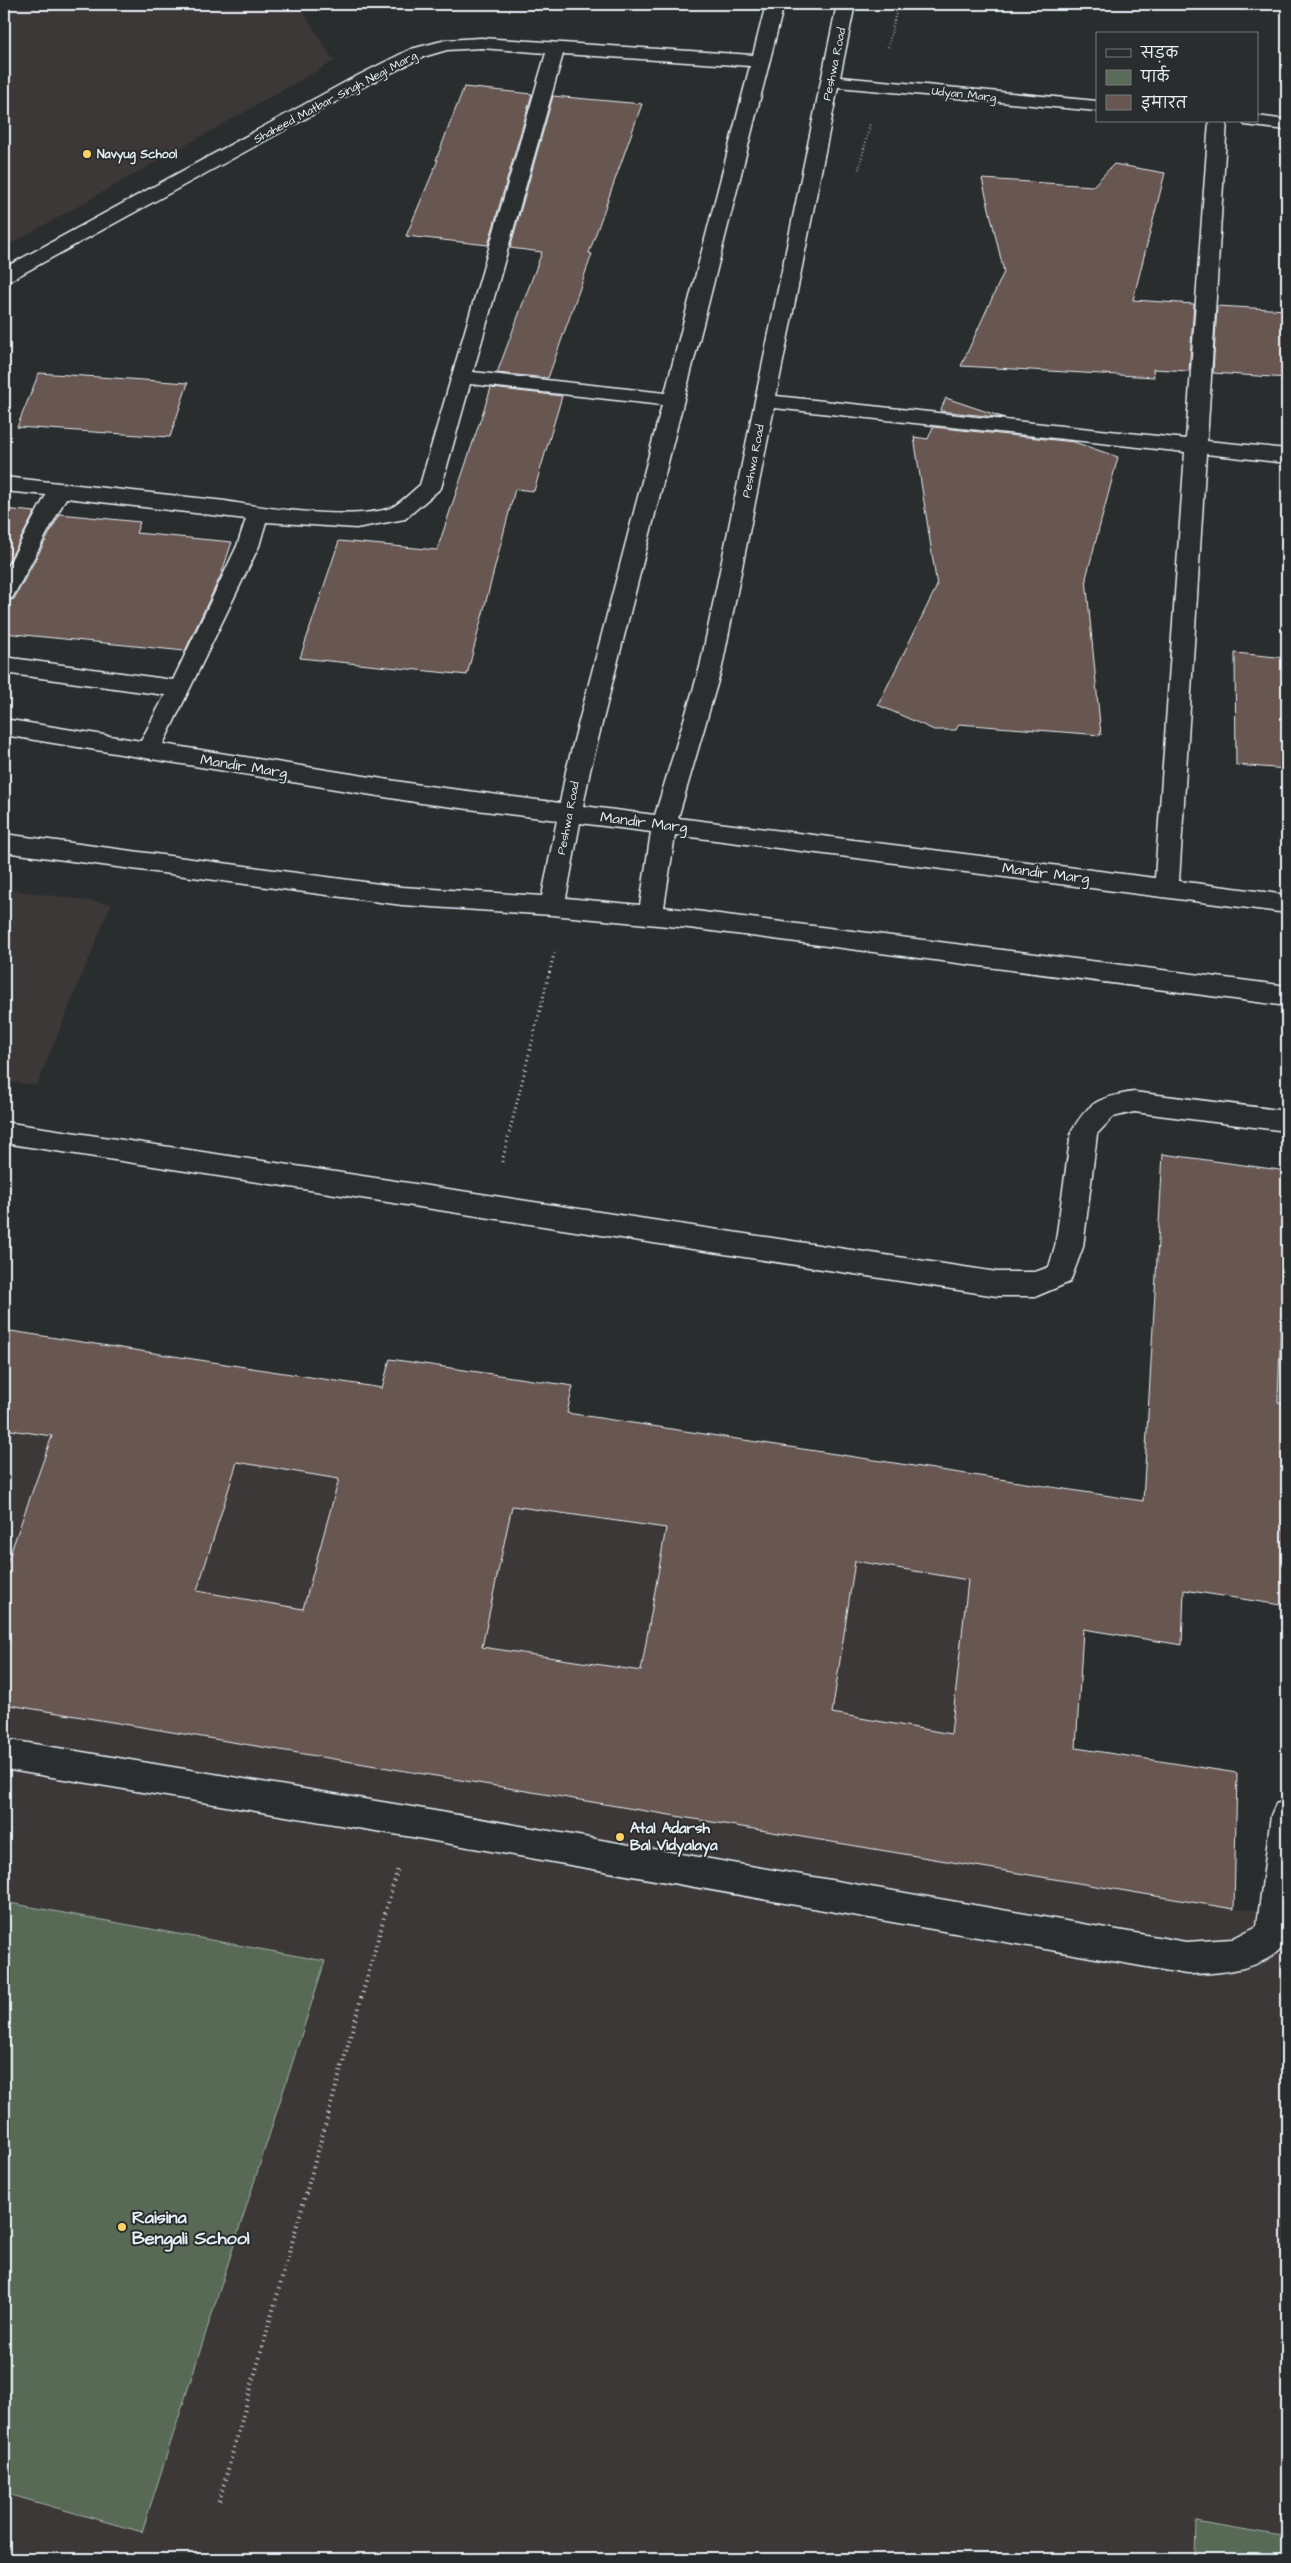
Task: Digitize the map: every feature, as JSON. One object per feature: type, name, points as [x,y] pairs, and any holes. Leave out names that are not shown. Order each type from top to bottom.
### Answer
[{"type":"street","name":"Peshwa Road","points":[[552,906],[568,813],[758,61],[775,4]]},
{"type":"street","name":"Peshwa Road","points":[[651,915],[664,825],[712,667],[846,4]]},
{"type":"street","name":"Shaheed Matbar Singh Negi Marg","points":[[4,276],[348,87],[417,53],[446,45],[481,42],[758,61]]},
{"type":"street","points":[[4,484],[225,508],[258,514],[356,521],[397,514],[430,488],[556,48]]},
{"type":"street","name":"Udyan Marg","points":[[830,81],[1096,106]]},
{"type":"street","points":[[1166,888],[1218,122]]},
{"type":"street","points":[[1258,122],[1287,125]]},
{"type":"street","points":[[462,377],[672,400]]},
{"type":"street","points":[[765,401],[1287,456]]},
{"type":"street","points":[[4,594],[60,490]]},
{"type":"street","points":[[148,750],[180,689],[248,546],[258,514]]},
{"type":"street","points":[[4,665],[180,689]]},
{"type":"street","name":"Mandir Marg","points":[[4,727],[421,794],[1287,904]]},
{"type":"street","points":[[4,843],[402,896],[651,915],[1287,996]]},
{"type":"street","points":[[4,1133],[987,1282],[1037,1284],[1060,1274],[1069,1247],[1084,1133],[1092,1117],[1109,1105],[1134,1102],[1287,1121]]},
{"type":"street","points":[[4,1754],[412,1822],[1186,1958],[1232,1958],[1255,1947],[1272,1935],[1287,1815]]},
{"type":"path","points":[[510,1126],[552,969]]},
{"type":"path","points":[[219,2501],[412,1822]]},
{"type":"shaded area","name":"Navyug School","points":[[4,4],[298,4],[334,61],[4,248]]},
{"type":"shaded area","points":[[4,889],[111,904],[37,1085],[4,1081]]},
{"type":"shaded area","name":"Atal Adarsh Bal Vidyalaya","points":[[1163,1154],[1287,1171],[1287,1606],[1184,1590],[1182,1645],[1084,1630],[1076,1748],[1237,1773],[1234,1909],[1287,1911],[1287,2559],[4,2559],[4,1330],[381,1388],[390,1359],[573,1386],[567,1413],[1142,1501]]},
{"type":"green space","name":"Raisina Bengali School","points":[[4,1902],[325,1961],[142,2532],[4,2493]]},
{"type":"green space","points":[[1196,2522],[1287,2538],[1287,2559],[1195,2559]]},
{"type":"building","points":[[464,87],[532,94],[488,245],[406,236],[438,160],[436,160]]},
{"type":"building","points":[[553,96],[642,104],[589,253],[592,254],[548,378],[497,373],[542,252],[510,248]]},
{"type":"building","points":[[1114,164],[1165,173],[1133,300],[1194,304],[1189,371],[1153,369],[1154,377],[961,366],[1004,272],[982,179],[1093,186]]},
{"type":"building","points":[[1217,306],[1287,310],[1287,378],[1213,373]]},
{"type":"building","points":[[39,373],[188,383],[170,437],[17,427]]},
{"type":"building","points":[[491,388],[562,396],[534,491],[515,489],[467,675],[300,658],[339,541],[437,550]]},
{"type":"building","points":[[946,398],[1005,418],[940,411]]},
{"type":"building","points":[[933,427],[1074,442],[1118,457],[1086,578],[1101,735],[959,724],[956,730],[934,730],[878,705],[937,586],[914,437],[928,439]]},
{"type":"building","points":[[4,509],[35,512],[4,570]]},
{"type":"building","points":[[60,514],[140,522],[136,533],[232,542],[221,575],[185,651],[4,633],[4,602],[14,599]]},
{"type":"building","points":[[1235,653],[1287,658],[1287,769],[1236,765]]},
{"type":"building","points":[[1163,1154],[1287,1171],[1287,1265],[1283,1265],[1278,1402],[1287,1404],[1287,1606],[1184,1590],[1182,1645],[1083,1629],[1076,1748],[1237,1773],[1234,1909],[4,1704],[4,1571],[52,1436],[4,1429],[4,1330],[382,1388],[390,1359],[573,1386],[567,1413],[1143,1501]],"holes":[[[237,1462],[339,1479],[303,1609],[197,1591]],[[512,1506],[666,1528],[641,1671],[482,1647]],[[855,1561],[968,1580],[951,1734],[832,1713]]]},
{"type":"place","name":"Navyug School","points":[[87,154]]},
{"type":"place","name":"Atal Adarsh Bal Vidyalaya","points":[[620,1837]]},
{"type":"place","name":"Raisina Bengali School","points":[[122,2227]]}]
